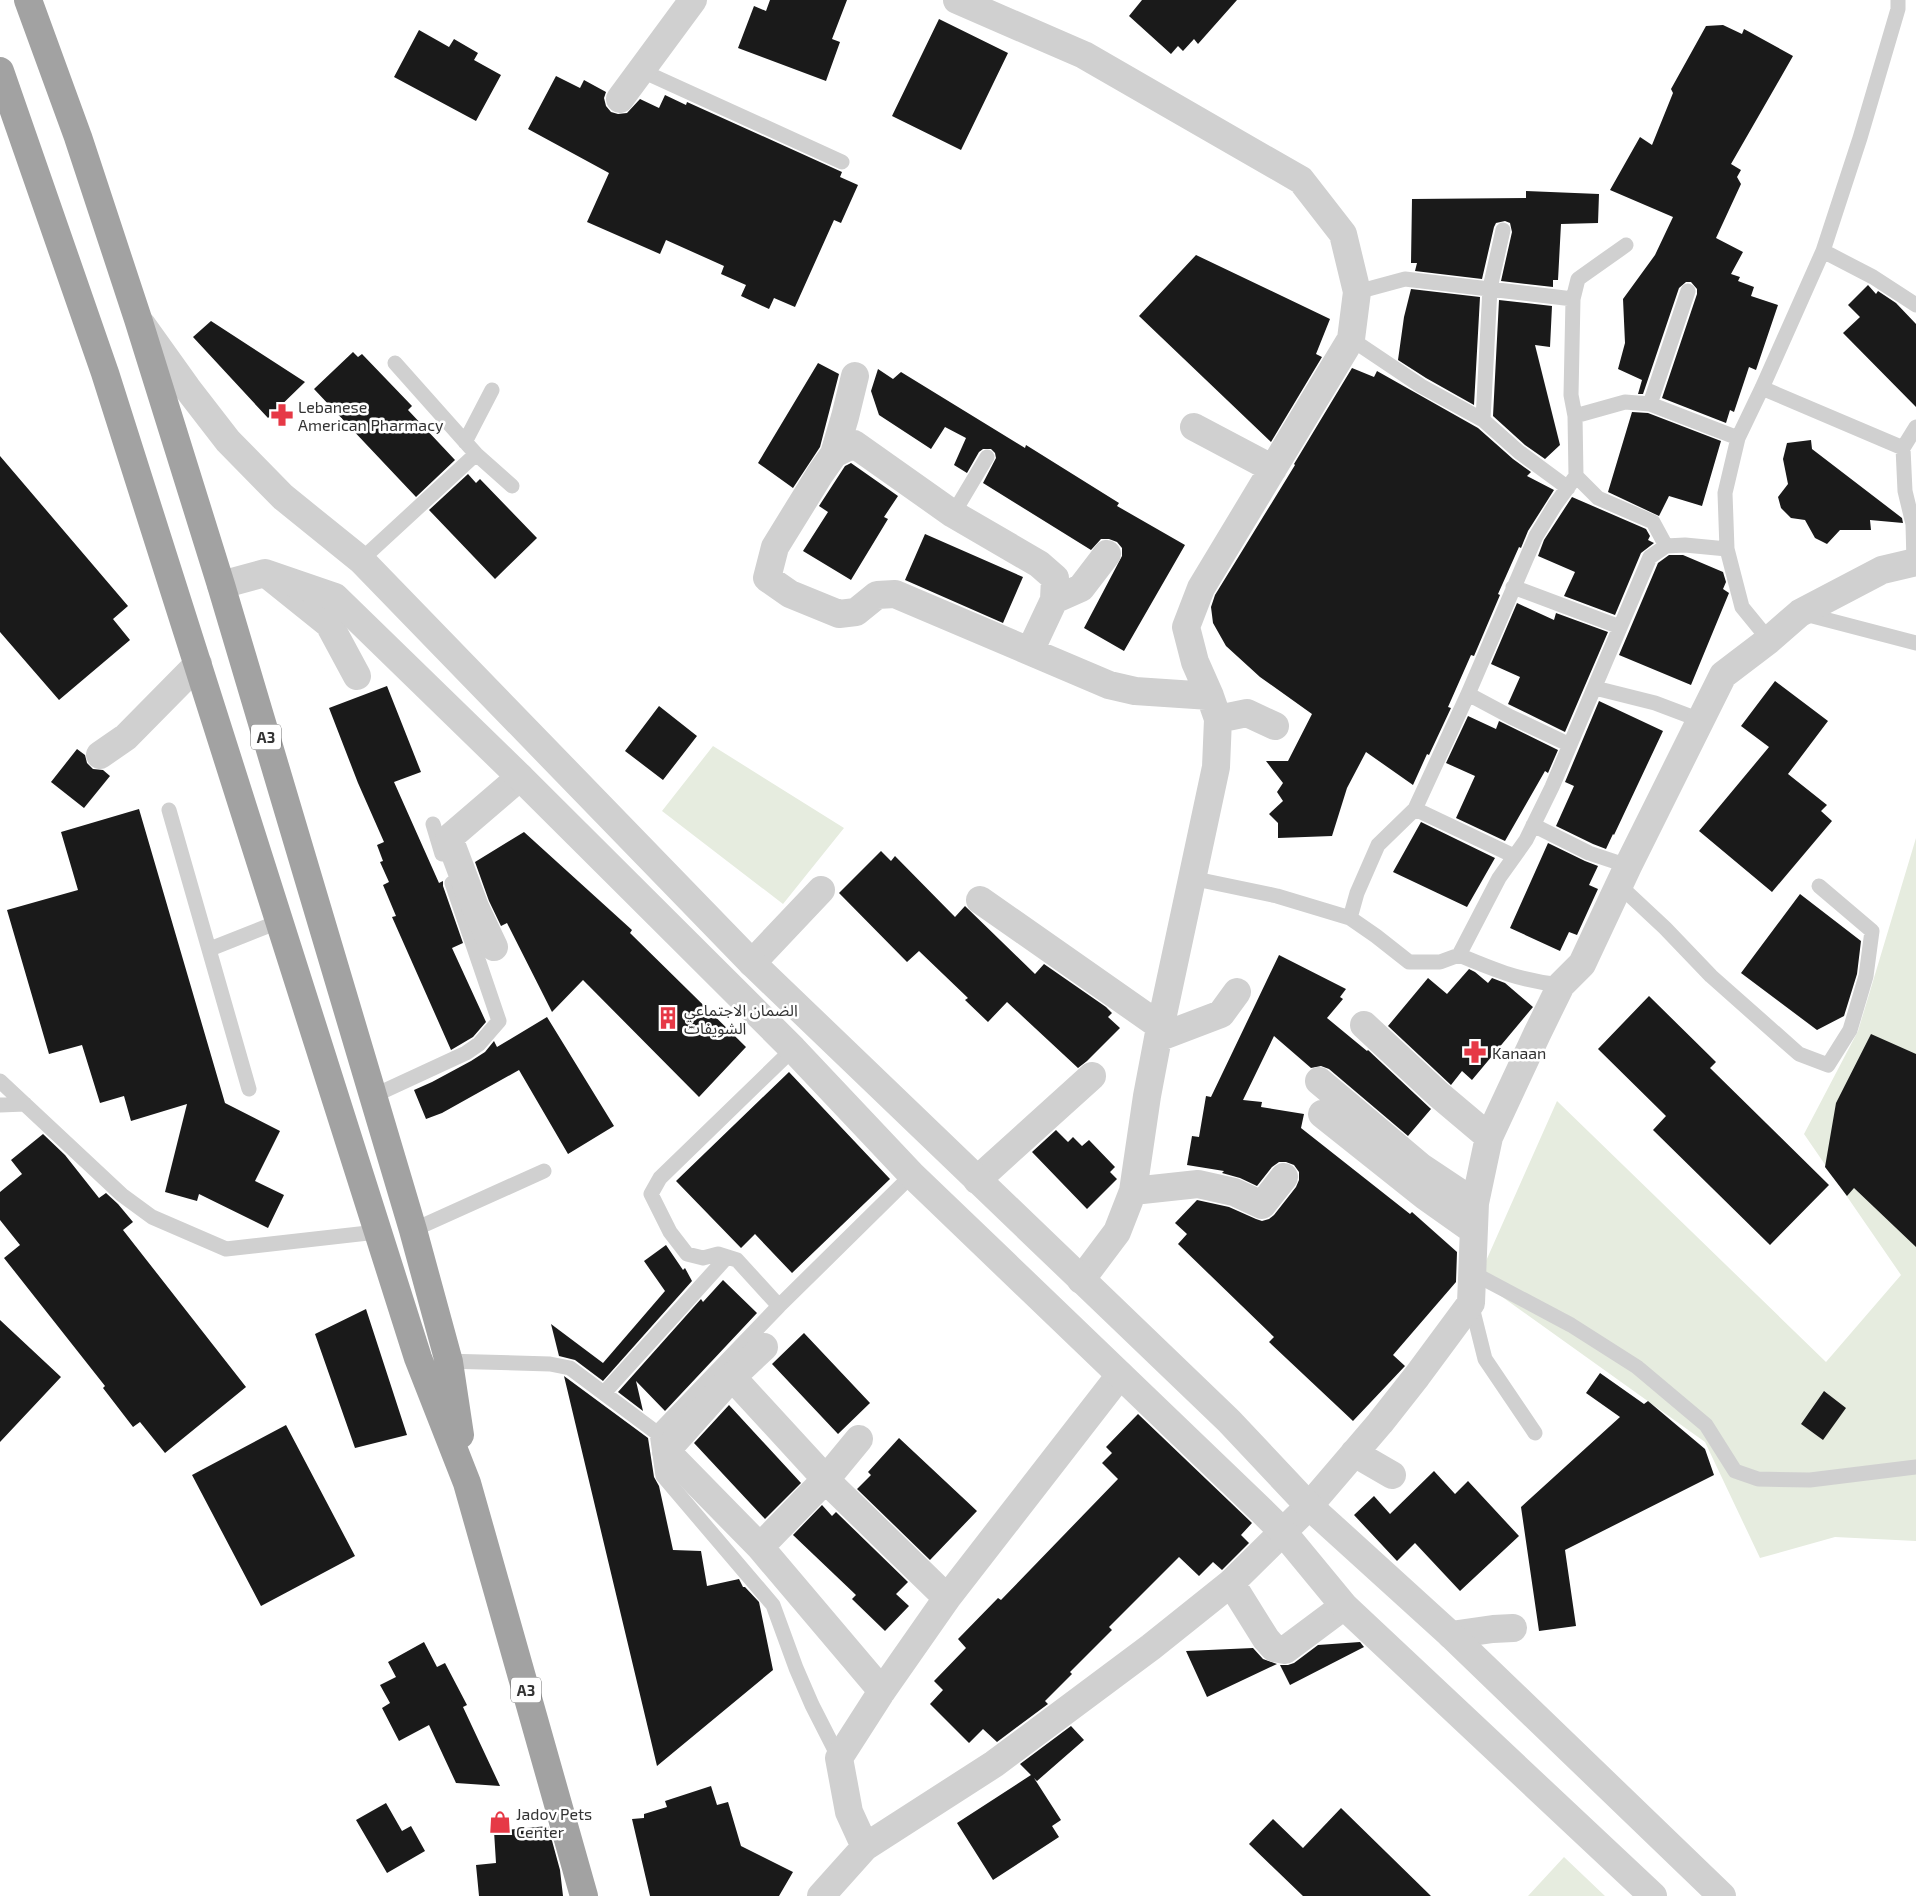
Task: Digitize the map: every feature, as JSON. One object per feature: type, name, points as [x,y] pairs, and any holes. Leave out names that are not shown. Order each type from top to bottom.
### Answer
[{"type":"highway","name":"A3","points":[[28,0],[78,137],[138,319],[221,586],[413,1230],[450,1362],[467,1483]]},
{"type":"highway","name":"A3","points":[[0,71],[104,373],[418,1358],[467,1483],[584,1896]]},
{"type":"street","points":[[620,99],[693,0]]},
{"type":"street","points":[[957,0],[1084,55],[1301,180],[1342,234],[1357,292],[1351,339],[1201,588],[1186,627],[1195,662],[1214,708],[1216,766],[1159,1032],[1147,1096],[1133,1191],[1117,1232],[1081,1280]]},
{"type":"street","points":[[138,319],[187,388],[228,440],[284,497],[361,560],[752,963],[1229,1421],[1309,1506],[1451,1636],[1722,1896]]},
{"type":"street","points":[[855,376],[834,454],[775,547],[767,578],[790,594],[839,614],[856,612],[877,594],[895,594],[1109,686],[1247,713],[1275,726]]},
{"type":"street","points":[[1194,427],[1272,469]]},
{"type":"street","points":[[834,454],[854,444],[953,514],[1039,564],[1055,578],[1054,600],[1030,652]]},
{"type":"street","points":[[1054,600],[1081,588],[1107,554]]},
{"type":"street","points":[[821,1896],[865,1847],[994,1764],[1151,1647],[1231,1583],[1309,1506],[1354,1453],[1417,1376],[1471,1303],[1474,1203],[1489,1138],[1562,985],[1582,964],[1723,675],[1800,613],[1882,570],[1915,562]]},
{"type":"street","points":[[221,586],[265,573],[335,598],[520,777],[793,1048],[912,1175],[1283,1532],[1344,1606],[1653,1896]]},
{"type":"street","points":[[265,573],[329,624],[357,676]]},
{"type":"street","points":[[100,755],[126,737],[198,664]]},
{"type":"street","points":[[494,947],[475,907],[449,838],[520,777]]},
{"type":"street","points":[[752,963],[821,890]]},
{"type":"street","points":[[980,900],[1159,1032]]},
{"type":"street","points":[[1159,1032],[1221,1014],[1237,992]]},
{"type":"street","points":[[1364,1025],[1438,1094],[1489,1138]]},
{"type":"street","points":[[977,1180],[1092,1076]]},
{"type":"street","points":[[1319,1081],[1421,1167],[1474,1203]]},
{"type":"street","points":[[1322,1114],[1424,1196],[1473,1230]]},
{"type":"street","points":[[1133,1191],[1198,1184],[1234,1192],[1262,1205],[1284,1177]]},
{"type":"street","points":[[764,1347],[732,1377],[666,1451],[760,1547],[882,1691]]},
{"type":"street","points":[[865,1847],[849,1812],[839,1758],[882,1691],[947,1598],[1120,1375]]},
{"type":"street","points":[[732,1377],[826,1479],[947,1598]]},
{"type":"street","points":[[760,1547],[826,1479],[859,1439]]},
{"type":"street","points":[[1354,1453],[1392,1475]]},
{"type":"street","points":[[1231,1583],[1266,1639],[1274,1648],[1285,1650],[1344,1606]]},
{"type":"street","points":[[1451,1636],[1493,1629],[1514,1628]]},
{"type":"lane","points":[[1768,640],[1742,607],[1727,549],[1724,493],[1738,438],[1823,250],[1860,138],[1898,9],[1898,0]]},
{"type":"lane","points":[[640,70],[842,162]]},
{"type":"lane","points":[[1483,420],[1490,288],[1503,230]]},
{"type":"lane","points":[[1350,918],[1357,893],[1378,845],[1415,809],[1468,694],[1536,536],[1572,482],[1575,416],[1571,395],[1573,299],[1578,280],[1626,245]]},
{"type":"lane","points":[[1823,250],[1873,277],[1916,304]]},
{"type":"lane","points":[[1357,292],[1405,279],[1573,299]]},
{"type":"lane","points":[[1650,404],[1688,291]]},
{"type":"lane","points":[[1351,339],[1421,386],[1483,420],[1519,452],[1598,498],[1653,522],[1666,546]]},
{"type":"lane","points":[[395,363],[476,454],[512,486]]},
{"type":"lane","points":[[1762,388],[1903,448]]},
{"type":"lane","points":[[465,442],[492,390]]},
{"type":"lane","points":[[1575,416],[1625,402],[1650,404],[1738,438]]},
{"type":"lane","points":[[1915,562],[1913,524],[1905,491],[1903,448],[1916,427]]},
{"type":"lane","points":[[361,560],[476,454]]},
{"type":"lane","points":[[953,514],[987,457]]},
{"type":"lane","points":[[1459,955],[1499,878],[1526,840],[1595,688],[1650,557],[1666,546],[1685,545],[1727,549]]},
{"type":"lane","points":[[1513,587],[1620,627]]},
{"type":"lane","points":[[1800,613],[1916,643]]},
{"type":"lane","points":[[1595,688],[1656,703],[1700,720]]},
{"type":"lane","points":[[1468,694],[1570,745]]},
{"type":"lane","points":[[1415,809],[1514,856]]},
{"type":"lane","points":[[169,810],[249,1089]]},
{"type":"lane","points":[[373,1096],[466,1053],[480,1044],[498,1022],[432,824]]},
{"type":"lane","points":[[1533,825],[1589,854],[1624,876],[1665,928],[1711,976],[1799,1054],[1828,1065],[1850,1030],[1866,976],[1872,931],[1819,886]]},
{"type":"lane","points":[[1191,878],[1277,896],[1350,918],[1409,962],[1440,962],[1459,955],[1511,976],[1540,983],[1562,985]]},
{"type":"lane","points":[[210,950],[278,922]]},
{"type":"lane","points":[[779,1306],[737,1260],[718,1254],[703,1258],[687,1254],[670,1232],[652,1194],[660,1178],[793,1048]]},
{"type":"lane","points":[[0,1081],[122,1195],[152,1217],[226,1248],[377,1232]]},
{"type":"lane","points":[[0,1105],[24,1104]]},
{"type":"lane","points":[[413,1230],[544,1171]]},
{"type":"lane","points":[[657,1433],[779,1306],[912,1175]]},
{"type":"lane","points":[[604,1393],[727,1257]]},
{"type":"lane","points":[[1473,1273],[1571,1325],[1637,1367],[1706,1425],[1735,1471],[1758,1479],[1810,1480],[1916,1467]]},
{"type":"lane","points":[[1471,1303],[1485,1359],[1535,1433]]},
{"type":"lane","points":[[418,1358],[450,1362],[550,1364],[570,1368],[657,1433],[663,1476],[773,1605],[796,1668],[839,1758]]},
{"type":"shaded area","points":[[713,746],[844,828],[783,904],[662,811]]},
{"type":"shaded area","points":[[1916,838],[1916,1541],[1835,1537],[1760,1558],[1705,1442],[1494,1291],[1482,1270],[1557,1101],[1826,1362],[1901,1275],[1804,1134],[1858,1031]]},
{"type":"shaded area","points":[[1564,1857],[1605,1896],[1528,1896]]},
{"type":"building","points":[[770,0],[847,0],[832,39],[840,42],[826,81],[738,48],[754,6],[766,11]]},
{"type":"building","points":[[1142,0],[1237,0],[1198,44],[1194,39],[1183,51],[1178,46],[1171,54],[1129,16]]},
{"type":"building","points":[[939,19],[1008,53],[961,150],[892,116]]},
{"type":"building","points":[[1723,25],[1742,34],[1744,29],[1793,56],[1731,164],[1741,170],[1737,177],[1741,184],[1716,238],[1743,252],[1731,274],[1740,277],[1738,281],[1754,287],[1751,296],[1778,305],[1756,370],[1749,367],[1734,412],[1730,410],[1726,423],[1662,398],[1697,294],[1697,289],[1691,282],[1686,282],[1679,288],[1643,394],[1638,394],[1642,380],[1618,369],[1625,343],[1623,299],[1655,255],[1673,217],[1610,190],[1640,137],[1652,145],[1673,93],[1671,89],[1706,26]]},
{"type":"building","points":[[419,30],[449,47],[454,39],[478,53],[474,60],[501,75],[476,121],[394,77]]},
{"type":"building","points":[[556,76],[580,88],[584,80],[606,92],[604,98],[606,106],[611,112],[618,114],[627,113],[640,99],[659,108],[665,95],[686,105],[687,102],[842,172],[840,177],[858,185],[841,223],[834,220],[795,307],[774,298],[769,309],[741,296],[746,285],[721,274],[724,266],[666,240],[660,254],[587,222],[609,173],[528,129]]},
{"type":"building","points":[[1526,191],[1599,194],[1598,223],[1561,224],[1558,280],[1553,280],[1553,287],[1501,281],[1512,232],[1510,223],[1505,221],[1496,223],[1494,227],[1482,279],[1415,271],[1417,263],[1411,263],[1412,199],[1526,198]]},
{"type":"building","points":[[1196,255],[1330,319],[1316,354],[1322,357],[1271,442],[1139,316]]},
{"type":"building","points":[[1868,285],[1876,294],[1878,291],[1896,303],[1916,324],[1916,407],[1843,333],[1860,317],[1848,305]]},
{"type":"building","points":[[1411,289],[1480,297],[1474,405],[1398,360],[1404,317]]},
{"type":"building","points":[[1499,300],[1552,306],[1550,347],[1535,345],[1560,445],[1545,459],[1525,445],[1493,416]]},
{"type":"building","points":[[211,321],[305,382],[268,418],[193,337]]},
{"type":"building","points":[[353,352],[358,357],[362,354],[412,406],[408,410],[455,460],[416,497],[314,389]]},
{"type":"building","points":[[818,363],[839,374],[820,447],[793,488],[758,463]]},
{"type":"building","points":[[1352,368],[1374,377],[1377,371],[1478,428],[1531,472],[1527,476],[1554,490],[1528,531],[1521,548],[1519,547],[1474,656],[1471,655],[1448,707],[1451,708],[1413,785],[1366,752],[1347,788],[1332,836],[1278,838],[1278,823],[1269,814],[1283,801],[1277,792],[1283,783],[1266,761],[1288,761],[1312,714],[1260,677],[1226,646],[1213,623],[1211,607],[1215,595]]},
{"type":"building","points":[[878,369],[893,379],[901,372],[1025,448],[1026,445],[1119,503],[1117,506],[1185,545],[1124,651],[1084,628],[1122,556],[1122,548],[1117,542],[1101,539],[1091,550],[983,483],[996,458],[995,453],[991,449],[983,449],[979,452],[967,473],[954,465],[966,438],[945,427],[931,449],[879,415],[871,391]]},
{"type":"building","points":[[1632,412],[1648,413],[1721,441],[1702,506],[1669,496],[1659,516],[1608,492]]},
{"type":"building","points":[[1811,440],[1812,449],[1902,518],[1903,523],[1870,520],[1871,530],[1840,530],[1827,544],[1815,538],[1805,520],[1791,518],[1781,508],[1778,497],[1788,484],[1783,459],[1787,443]]},
{"type":"building","points":[[0,456],[128,606],[113,619],[130,640],[59,700],[0,632]]},
{"type":"building","points":[[851,463],[898,496],[884,517],[888,519],[851,580],[803,551],[828,512],[819,506],[845,466]]},
{"type":"building","points":[[468,474],[476,483],[480,479],[537,538],[495,579],[429,510]]},
{"type":"building","points":[[1572,497],[1646,529],[1650,536],[1648,540],[1654,543],[1641,553],[1615,615],[1564,596],[1575,572],[1538,556],[1544,540]]},
{"type":"building","points":[[925,534],[1023,577],[1003,623],[905,580]]},
{"type":"building","points":[[1669,555],[1683,555],[1723,572],[1726,582],[1723,589],[1729,593],[1691,685],[1619,655],[1658,563]]},
{"type":"building","points":[[1517,603],[1554,620],[1556,613],[1608,632],[1565,732],[1508,704],[1520,677],[1491,664]]},
{"type":"building","points":[[1775,681],[1828,721],[1788,774],[1827,805],[1821,811],[1832,821],[1772,892],[1699,831],[1769,747],[1741,726]]},
{"type":"building","points":[[387,686],[421,772],[394,782],[439,883],[443,881],[443,886],[463,943],[452,948],[486,1022],[473,1037],[451,1050],[392,917],[396,916],[383,885],[389,882],[380,862],[383,861],[377,845],[384,842],[358,783],[329,708]]},
{"type":"building","points":[[1599,701],[1663,731],[1606,849],[1556,826],[1574,786],[1565,782]]},
{"type":"building","points":[[659,706],[697,736],[663,780],[625,751]]},
{"type":"building","points":[[1468,716],[1496,729],[1499,721],[1558,750],[1548,773],[1545,771],[1505,841],[1456,818],[1475,776],[1446,763]]},
{"type":"building","points":[[77,749],[85,755],[87,763],[93,769],[103,770],[110,776],[84,808],[51,782]]},
{"type":"building","points":[[139,809],[225,1103],[280,1131],[255,1181],[284,1195],[268,1228],[199,1194],[197,1201],[165,1192],[187,1104],[131,1121],[124,1096],[100,1103],[82,1045],[49,1054],[7,910],[78,890],[61,832]]},
{"type":"building","points":[[1421,822],[1495,858],[1467,907],[1393,872]]},
{"type":"building","points":[[524,832],[632,930],[630,933],[746,1047],[699,1097],[583,980],[552,1012],[507,923],[501,926],[489,901],[475,862]]},
{"type":"building","points":[[1548,843],[1598,866],[1589,885],[1598,889],[1577,935],[1569,932],[1560,951],[1510,928]]},
{"type":"building","points":[[881,851],[891,861],[895,856],[955,917],[965,906],[1035,974],[1044,964],[1106,1007],[1112,1013],[1108,1017],[1120,1028],[1078,1068],[1007,1002],[988,1022],[965,1000],[968,998],[919,951],[907,962],[839,893]]},
{"type":"building","points":[[1800,894],[1861,941],[1857,974],[1844,1016],[1817,1030],[1741,973]]},
{"type":"building","points":[[1279,955],[1346,989],[1340,997],[1343,999],[1327,1018],[1368,1050],[1431,1109],[1408,1136],[1329,1069],[1321,1066],[1311,1068],[1274,1036],[1243,1100],[1262,1102],[1261,1107],[1304,1114],[1301,1128],[1410,1214],[1412,1212],[1457,1252],[1456,1282],[1393,1355],[1405,1366],[1353,1421],[1269,1342],[1274,1337],[1178,1244],[1187,1234],[1175,1223],[1197,1200],[1229,1207],[1262,1221],[1274,1215],[1296,1187],[1299,1180],[1299,1172],[1294,1165],[1286,1162],[1279,1162],[1272,1167],[1257,1186],[1240,1178],[1222,1173],[1224,1171],[1187,1165],[1192,1136],[1199,1137],[1206,1096],[1211,1097]]},
{"type":"building","points":[[1469,969],[1488,983],[1492,978],[1505,983],[1533,1007],[1472,1080],[1462,1071],[1451,1085],[1388,1026],[1428,978],[1447,994]]},
{"type":"building","points":[[1649,996],[1716,1062],[1710,1068],[1829,1185],[1770,1245],[1653,1130],[1666,1116],[1598,1049]]},
{"type":"building","points":[[547,1017],[614,1126],[568,1154],[519,1070],[442,1113],[426,1119],[414,1090],[471,1061],[485,1052],[494,1041],[497,1047]]},
{"type":"building","points":[[1871,1034],[1916,1054],[1916,1247],[1854,1188],[1847,1196],[1825,1167],[1836,1103]]},
{"type":"building","points":[[789,1072],[890,1179],[792,1273],[755,1234],[741,1248],[676,1181]]},
{"type":"building","points":[[1056,1130],[1068,1142],[1073,1137],[1082,1146],[1089,1140],[1115,1167],[1110,1172],[1117,1179],[1087,1209],[1032,1152]]},
{"type":"building","points":[[43,1134],[65,1155],[99,1198],[106,1193],[133,1222],[123,1230],[246,1387],[165,1453],[140,1422],[133,1427],[103,1388],[105,1386],[4,1258],[20,1245],[0,1220],[0,1192],[22,1174],[11,1160]]},
{"type":"building","points":[[666,1245],[683,1270],[685,1268],[692,1281],[603,1381],[575,1360],[559,1356],[551,1324],[603,1363],[665,1291],[644,1261]]},
{"type":"building","points":[[723,1280],[757,1313],[665,1411],[636,1381],[643,1411],[618,1392],[701,1299],[703,1302]]},
{"type":"building","points":[[366,1309],[407,1435],[355,1448],[315,1334]]},
{"type":"building","points":[[0,1320],[61,1377],[0,1442]]},
{"type":"building","points":[[804,1333],[870,1403],[838,1434],[772,1364]]},
{"type":"building","points":[[1600,1373],[1644,1404],[1648,1401],[1705,1449],[1714,1475],[1565,1550],[1576,1626],[1539,1631],[1521,1507],[1620,1417],[1586,1393]]},
{"type":"building","points":[[564,1376],[648,1438],[654,1477],[659,1486],[673,1550],[701,1551],[707,1586],[739,1579],[743,1587],[759,1602],[773,1670],[657,1766]]},
{"type":"building","points":[[1824,1391],[1846,1408],[1823,1440],[1801,1424]]},
{"type":"building","points":[[729,1405],[801,1483],[765,1519],[694,1443]]},
{"type":"building","points":[[1138,1414],[1252,1523],[1241,1535],[1249,1543],[1222,1570],[1213,1562],[1199,1576],[1179,1557],[1109,1627],[1112,1630],[1070,1672],[1072,1674],[1045,1701],[1048,1704],[997,1742],[983,1729],[969,1743],[930,1704],[943,1690],[934,1681],[966,1648],[958,1639],[998,1598],[1001,1600],[1118,1479],[1102,1463],[1112,1453],[1106,1447]]},
{"type":"building","points":[[286,1425],[355,1556],[261,1606],[192,1475]]},
{"type":"building","points":[[899,1438],[977,1511],[930,1560],[857,1489],[871,1475],[868,1472]]},
{"type":"building","points":[[1434,1471],[1455,1494],[1468,1481],[1519,1536],[1460,1591],[1415,1543],[1397,1561],[1354,1515],[1374,1496],[1390,1514]]},
{"type":"building","points":[[822,1505],[832,1516],[836,1512],[908,1582],[896,1594],[909,1606],[885,1631],[852,1599],[856,1595],[793,1535]]},
{"type":"building","points":[[424,1642],[437,1667],[445,1663],[467,1705],[463,1707],[500,1786],[456,1783],[429,1725],[399,1741],[382,1708],[390,1703],[380,1685],[396,1677],[388,1662]]},
{"type":"building","points":[[1360,1642],[1364,1647],[1290,1685],[1280,1665],[1294,1663],[1318,1645]]},
{"type":"building","points":[[1253,1648],[1263,1659],[1277,1664],[1207,1697],[1186,1651]]},
{"type":"building","points":[[1071,1726],[1084,1740],[1037,1781],[1034,1778],[1061,1820],[1052,1826],[1059,1837],[993,1880],[957,1823],[1031,1775],[1020,1764]]},
{"type":"building","points":[[711,1786],[717,1805],[728,1802],[741,1846],[793,1872],[779,1896],[650,1896],[632,1819],[644,1818],[644,1814],[667,1807],[665,1801]]},
{"type":"building","points":[[386,1803],[402,1831],[411,1826],[425,1851],[387,1873],[356,1820]]},
{"type":"building","points":[[1341,1808],[1431,1896],[1303,1896],[1249,1844],[1273,1819],[1303,1848]]},
{"type":"building","points":[[548,1826],[560,1870],[563,1896],[479,1896],[476,1865],[496,1863],[494,1831]]},
{"type":"place","name":"Lebanese American Pharmacy","points":[[282,415]]},
{"type":"place","name":"الضمان الاجتماعي الشويفات","points":[[668,1018]]},
{"type":"place","name":"Kanaan","points":[[1475,1052]]},
{"type":"place","name":"Jadov Pets Center","points":[[500,1822]]}]
